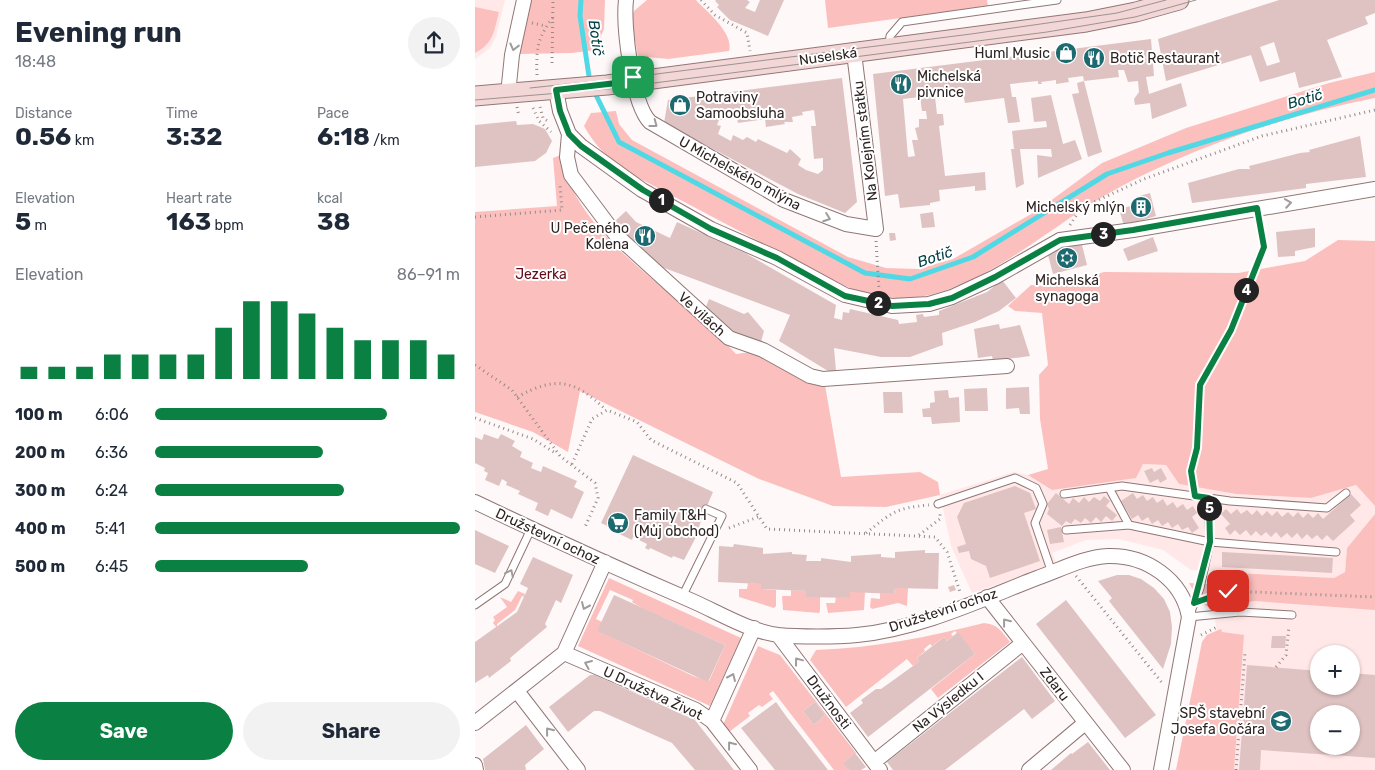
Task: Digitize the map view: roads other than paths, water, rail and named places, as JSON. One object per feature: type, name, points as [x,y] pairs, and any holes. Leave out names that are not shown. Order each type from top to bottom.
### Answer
[{"type":"street","points":[[508,91],[512,56],[524,0]]},
{"type":"street","name":"U Michelského mlýna","points":[[626,0],[624,14],[634,81],[642,112],[657,127],[783,200],[846,224],[876,229]]},
{"type":"street","name":"Nuselská","points":[[475,96],[508,91],[556,90],[607,85],[1086,22],[1135,12],[1179,0]]},
{"type":"street","name":"Na Kolejním statku","points":[[854,53],[876,229]]},
{"type":"street","points":[[556,90],[560,111],[569,134],[581,146],[651,194],[711,229],[777,258],[845,296],[892,306],[929,304],[952,298],[995,277],[1060,240],[1133,230],[1375,189]]},
{"type":"street","name":"Ve vilách","points":[[569,134],[567,157],[571,175],[616,235],[729,338],[763,350],[810,376],[823,379],[1007,366]]},
{"type":"street","name":"Družstevní ochoz","points":[[475,502],[683,597],[754,628],[777,635],[857,635],[923,620],[1067,567],[1108,556],[1126,557],[1143,562],[1160,571],[1174,584],[1185,601],[1189,617]]},
{"type":"street","points":[[475,723],[564,653],[605,562]]},
{"type":"street","name":"Zdaru","points":[[987,597],[1123,770]]},
{"type":"street","points":[[1161,770],[1189,617]]},
{"type":"street","points":[[712,721],[754,628]]},
{"type":"street","name":"Družnosti","points":[[777,635],[877,766]]},
{"type":"street","name":"Na Výsledku I","points":[[877,766],[1023,643]]},
{"type":"street","name":"U Družstva Život","points":[[564,653],[696,710],[712,721],[750,770]]},
{"type":"street","points":[[517,691],[579,770]]},
{"type":"street","points":[[1029,770],[1085,723]]},
{"type":"street","points":[[475,765],[476,770]]},
{"type":"lane","points":[[889,48],[890,36],[903,22],[1057,0]]},
{"type":"lane","points":[[475,91],[508,91]]},
{"type":"lane","points":[[938,504],[1015,478],[1036,488],[1043,504],[1035,523],[1052,573]]},
{"type":"lane","points":[[1064,494],[1122,486],[1290,507],[1327,508],[1346,493]]},
{"type":"lane","points":[[1109,488],[1129,525]]},
{"type":"lane","points":[[1209,498],[1210,542],[1189,617],[1241,612],[1292,615]]},
{"type":"lane","points":[[683,597],[721,516],[706,509]]},
{"type":"lane","points":[[1066,530],[1083,527],[1129,525],[1210,542],[1336,552]]},
{"type":"lane","points":[[475,605],[505,584],[531,529]]},
{"type":"waterway","name":"Botič","points":[[581,0],[580,16],[590,83]]},
{"type":"waterway","name":"Botič","points":[[594,91],[619,142],[865,273],[910,279],[973,257],[1107,174],[1168,153],[1375,90]]},
{"type":"tram line","points":[[530,88],[633,77],[971,34],[1117,13],[1166,0]]},
{"type":"tram line","points":[[475,100],[608,89],[1047,32],[1135,17],[1196,0]]},
{"type":"place","name":"Huml Music","points":[[1066,53]]},
{"type":"place","name":"Botič Restaurant","points":[[1094,58]]},
{"type":"place","name":"Michelská pivnice","points":[[901,84]]},
{"type":"place","name":"Potraviny Samoobsluha","points":[[680,105]]},
{"type":"place","name":"Michelský mlýn","points":[[1141,207]]},
{"type":"place","name":"U Pečeného Kolena","points":[[645,236]]},
{"type":"place","name":"Michelská synagoga","points":[[1067,258]]},
{"type":"place","name":"Family T&H (Můj obchod)","points":[[618,523]]},
{"type":"place","name":"SPŠ stavební Josefa Gočára","points":[[1281,721]]},
{"type":"park label","name":"Jezerka","points":[[541,274]]}]
